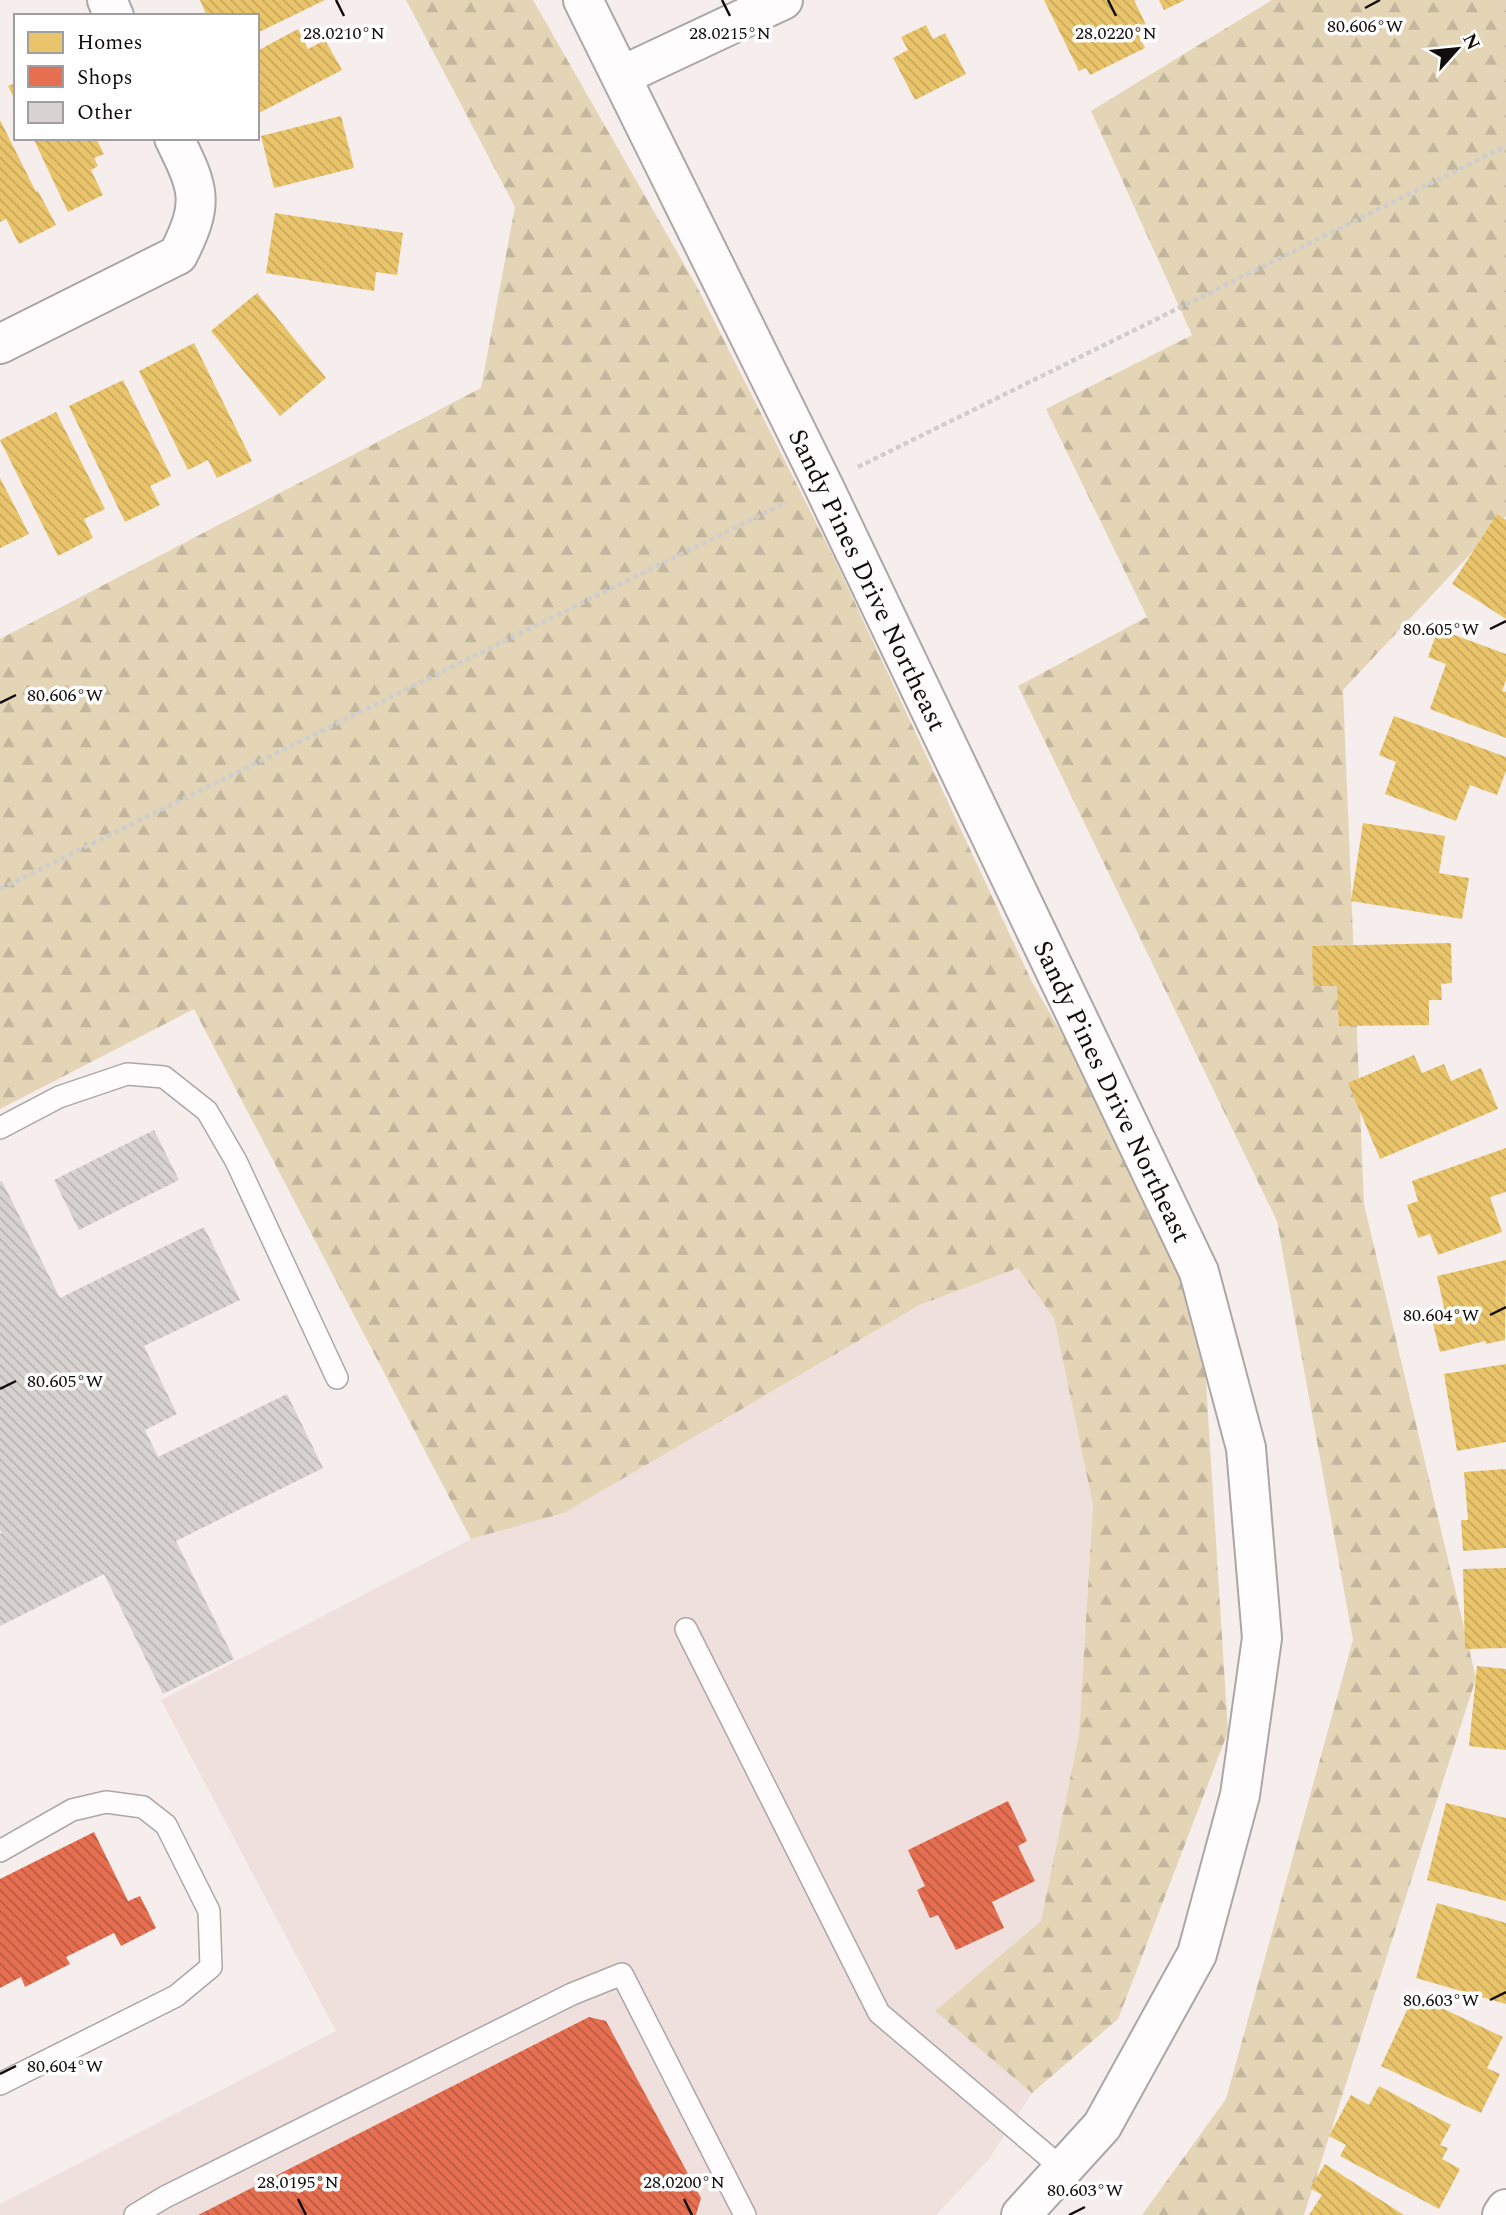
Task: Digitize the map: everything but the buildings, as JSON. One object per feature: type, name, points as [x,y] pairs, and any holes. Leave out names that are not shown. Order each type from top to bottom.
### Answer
[{"type":"street","points":[[621,76],[783,0]]},
{"type":"street","name":"Sandy Pines Drive Northeast","points":[[586,1],[822,485],[1199,1272],[1246,1448],[1262,1638],[1240,1795],[1197,1954],[1102,2126],[1021,2215]]},
{"type":"street","points":[[0,344],[178,255],[192,227],[197,195],[175,140]]},
{"type":"street","points":[[1502,2215],[1506,2209]]},
{"type":"lane","points":[[0,1128],[59,1097],[127,1074],[164,1077],[207,1111],[236,1161],[337,1378]]},
{"type":"lane","points":[[686,1629],[879,2013],[1063,2169]]},
{"type":"lane","points":[[0,1851],[72,1810],[106,1802],[143,1807],[166,1825],[209,1911],[211,1967],[176,1996],[0,2084]]},
{"type":"lane","points":[[135,2215],[165,2197],[572,1994],[622,1974],[745,2215]]},
{"type":"path","points":[[0,889],[1506,146]]},
{"type":"shaded area","points":[[1018,1268],[1054,1318],[1093,1505],[1079,1735],[1041,1921],[935,2011],[1032,2093],[989,2159],[936,2215],[0,2215],[0,2204],[336,2031],[161,1700],[471,1539],[564,1513],[921,1305]]},
{"type":"green space","points":[[406,0],[533,0],[697,287],[835,560],[1032,982],[1199,1272],[1228,1732],[1118,2019],[1032,2093],[935,2011],[1041,1921],[1079,1735],[1093,1505],[1054,1318],[1018,1268],[920,1305],[564,1513],[471,1539],[194,1009],[0,1109],[0,639],[481,388],[515,207]]},
{"type":"green space","points":[[1272,0],[1506,0],[1506,516],[1343,690],[1364,1204],[1476,1678],[1304,2215],[1142,2215],[1226,2099],[1353,1640],[1277,1221],[1018,686],[1147,617],[1046,409],[1192,335],[1091,111]]}]
